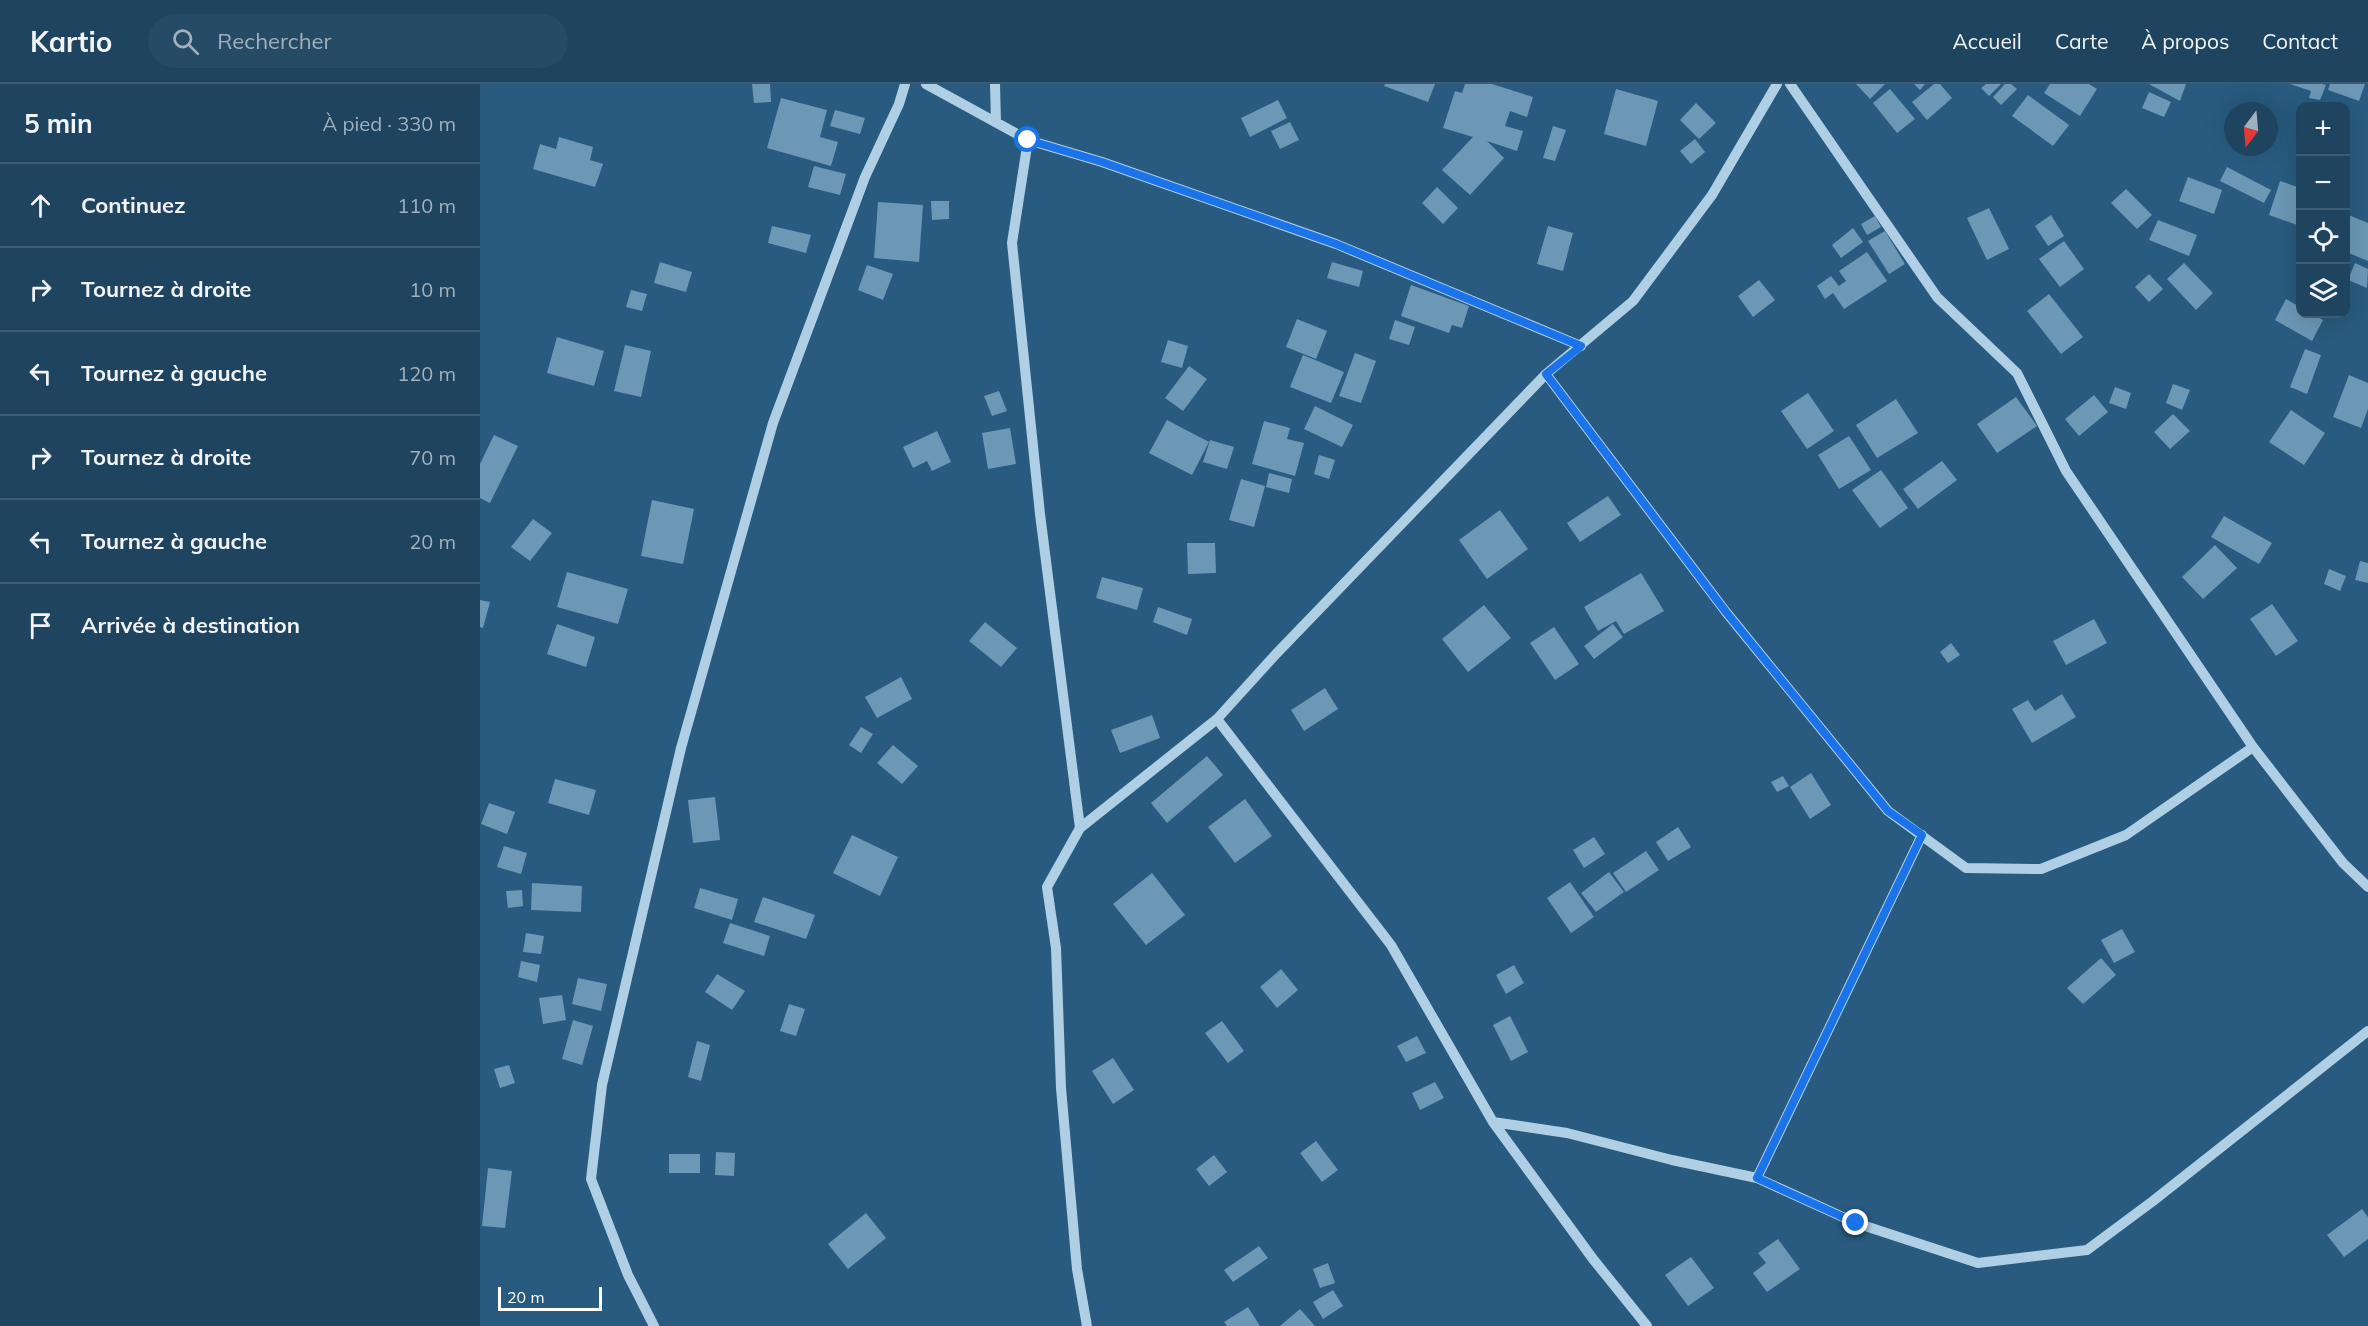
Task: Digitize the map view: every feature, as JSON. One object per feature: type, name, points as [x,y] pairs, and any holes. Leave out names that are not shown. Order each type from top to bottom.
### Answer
[{"type":"street","points":[[654,1326],[628,1275],[591,1179],[602,1085],[681,748],[773,423],[865,177],[899,104],[905,84]]},
{"type":"street","points":[[926,84],[1028,140],[1102,162],[1336,244],[1581,346]]},
{"type":"street","points":[[995,84],[996,122]]},
{"type":"street","points":[[1086,1326],[1077,1269],[1061,1088],[1056,948],[1047,887],[1080,828],[1216,719],[1546,374],[1633,301],[1712,195],[1777,84]]},
{"type":"street","points":[[1790,84],[1937,297],[2017,373],[2066,471],[2253,747],[2343,863],[2368,887]]},
{"type":"street","points":[[1028,140],[1012,243],[1040,514],[1080,828]]},
{"type":"street","points":[[1546,374],[1726,612],[1888,811],[1966,868],[2041,869],[2126,835],[2253,747]]},
{"type":"street","points":[[1216,719],[1391,945],[1493,1122],[1593,1259],[1647,1326]]},
{"type":"street","points":[[1757,1178],[1922,835]]},
{"type":"street","points":[[1493,1122],[1568,1133],[1672,1160],[1757,1178],[1856,1223],[1978,1263],[2086,1250],[2368,1031]]},
{"type":"building","points":[[752,84],[770,84],[771,102],[754,103]]},
{"type":"building","points":[[1385,84],[1435,84],[1428,102],[1384,86]]},
{"type":"building","points":[[1465,84],[1492,84],[1533,97],[1527,117],[1510,111],[1505,126],[1523,131],[1517,151],[1487,141],[1504,158],[1470,195],[1442,170],[1473,137],[1443,128],[1455,91],[1462,93]]},
{"type":"building","points":[[1856,84],[1885,84],[1870,99]]},
{"type":"building","points":[[1914,84],[1925,84],[1920,90]]},
{"type":"building","points":[[1934,84],[1940,84],[1952,98],[1927,120],[1912,102]]},
{"type":"building","points":[[1986,84],[2001,84],[1989,96],[1981,88]]},
{"type":"building","points":[[2005,84],[2011,84],[2017,89],[2001,105],[1993,97]]},
{"type":"building","points":[[2050,84],[2089,84],[2097,89],[2080,116],[2044,93]]},
{"type":"building","points":[[2149,84],[2186,84],[2180,101]]},
{"type":"building","points":[[2290,84],[2326,85],[2320,100],[2309,98],[2311,91]]},
{"type":"building","points":[[2330,84],[2365,84],[2359,101],[2328,90]]},
{"type":"building","points":[[1616,89],[1658,101],[1646,146],[1604,134]]},
{"type":"building","points":[[1890,89],[1915,119],[1897,133],[1873,103]]},
{"type":"building","points":[[2149,92],[2171,102],[2164,117],[2142,108]]},
{"type":"building","points":[[2028,95],[2069,125],[2053,146],[2012,116]]},
{"type":"building","points":[[781,98],[827,110],[820,137],[838,142],[831,166],[767,148]]},
{"type":"building","points":[[1278,100],[1287,118],[1250,137],[1241,118]]},
{"type":"building","points":[[1696,103],[1716,123],[1699,139],[1680,120]]},
{"type":"building","points":[[835,110],[865,118],[860,134],[830,126]]},
{"type":"building","points":[[1290,122],[1299,140],[1280,149],[1271,131]]},
{"type":"building","points":[[1553,126],[1566,130],[1555,161],[1543,158]]},
{"type":"building","points":[[559,137],[593,147],[590,160],[603,164],[595,187],[533,169],[540,144],[556,149]]},
{"type":"building","points":[[1695,139],[1705,152],[1691,164],[1680,151]]},
{"type":"building","points":[[814,166],[846,174],[840,195],[808,187]]},
{"type":"building","points":[[2227,167],[2271,190],[2264,203],[2220,181]]},
{"type":"building","points":[[2188,177],[2222,190],[2214,214],[2179,201]]},
{"type":"building","points":[[2280,181],[2296,187],[2296,225],[2269,215]]},
{"type":"building","points":[[1437,187],[1458,208],[1443,224],[1422,203]]},
{"type":"building","points":[[2126,189],[2152,215],[2137,229],[2111,203]]},
{"type":"building","points":[[931,201],[949,201],[949,219],[932,220]]},
{"type":"building","points":[[878,202],[923,205],[919,262],[874,258]]},
{"type":"building","points":[[1989,208],[2009,249],[1987,260],[1967,218]]},
{"type":"building","points":[[2051,215],[2064,236],[2048,246],[2035,226]]},
{"type":"building","points":[[1875,216],[1881,227],[1867,235],[1861,224]]},
{"type":"building","points":[[2350,216],[2368,223],[2368,261],[2350,254]]},
{"type":"building","points":[[2158,220],[2197,235],[2189,256],[2149,240]]},
{"type":"building","points":[[772,226],[811,235],[806,253],[768,243]]},
{"type":"building","points":[[1548,226],[1573,233],[1563,271],[1537,264]]},
{"type":"building","points":[[1853,228],[1863,242],[1841,258],[1832,245]]},
{"type":"building","points":[[1885,231],[1905,264],[1889,274],[1868,241]]},
{"type":"building","points":[[2064,241],[2084,269],[2060,287],[2039,259]]},
{"type":"building","points":[[1867,252],[1887,281],[1844,309],[1833,293],[1825,299],[1817,286],[1831,276],[1839,286],[1846,281],[1839,271]]},
{"type":"building","points":[[660,262],[692,272],[686,292],[654,283]]},
{"type":"building","points":[[1332,262],[1363,271],[1359,287],[1327,278]]},
{"type":"building","points":[[2184,263],[2213,293],[2196,310],[2167,279]]},
{"type":"building","points":[[2355,263],[2368,269],[2367,288],[2350,281]]},
{"type":"building","points":[[867,265],[893,274],[883,300],[858,290]]},
{"type":"building","points":[[2149,274],[2163,289],[2149,302],[2135,287]]},
{"type":"building","points":[[1759,280],[1775,300],[1753,317],[1738,296]]},
{"type":"building","points":[[1411,285],[1469,306],[1462,328],[1452,325],[1449,333],[1401,316]]},
{"type":"building","points":[[631,290],[647,294],[642,311],[626,307]]},
{"type":"building","points":[[2049,294],[2083,337],[2061,354],[2027,311]]},
{"type":"building","points":[[2286,299],[2296,305],[2296,318],[2323,320],[2312,341],[2275,320]]},
{"type":"building","points":[[1297,319],[1327,331],[1316,359],[1286,347]]},
{"type":"building","points":[[1395,320],[1415,327],[1409,345],[1389,339]]},
{"type":"building","points":[[557,337],[604,351],[594,386],[547,373]]},
{"type":"building","points":[[1168,340],[1188,346],[1182,368],[1161,362]]},
{"type":"building","points":[[625,345],[651,351],[641,397],[614,391]]},
{"type":"building","points":[[2305,349],[2321,355],[2307,394],[2290,387]]},
{"type":"building","points":[[1355,353],[1376,361],[1361,403],[1339,396]]},
{"type":"building","points":[[1303,355],[1344,372],[1331,403],[1290,387]]},
{"type":"building","points":[[1189,366],[1207,379],[1183,411],[1165,398]]},
{"type":"building","points":[[2349,375],[2368,383],[2368,409],[2361,428],[2333,417]]},
{"type":"building","points":[[2173,384],[2190,390],[2182,410],[2166,403]]},
{"type":"building","points":[[2115,387],[2131,393],[2126,409],[2109,403]]},
{"type":"building","points":[[999,391],[1007,411],[992,416],[984,396]]},
{"type":"building","points":[[1808,393],[1834,431],[1807,449],[1781,411]]},
{"type":"building","points":[[2094,395],[2108,412],[2079,436],[2065,419]]},
{"type":"building","points":[[2016,397],[2037,426],[1997,453],[1977,424]]},
{"type":"building","points":[[1896,399],[1918,433],[1877,458],[1856,425]]},
{"type":"building","points":[[1315,406],[1353,425],[1342,447],[1304,429]]},
{"type":"building","points":[[2291,410],[2325,433],[2304,465],[2269,442]]},
{"type":"building","points":[[2173,414],[2190,431],[2170,449],[2154,432]]},
{"type":"building","points":[[1167,420],[1209,442],[1192,475],[1149,453]]},
{"type":"building","points":[[1264,421],[1290,428],[1287,439],[1304,443],[1295,476],[1252,464]]},
{"type":"building","points":[[1010,428],[1016,464],[988,469],[982,433]]},
{"type":"building","points":[[937,431],[951,462],[932,471],[927,461],[913,468],[903,447]]},
{"type":"building","points":[[494,435],[518,446],[490,503],[480,498],[480,464]]},
{"type":"building","points":[[1849,436],[1871,470],[1839,489],[1818,455]]},
{"type":"building","points":[[1210,440],[1234,447],[1227,469],[1203,462]]},
{"type":"building","points":[[1319,455],[1335,460],[1329,479],[1314,474]]},
{"type":"building","points":[[1942,461],[1957,480],[1918,509],[1903,489]]},
{"type":"building","points":[[1881,470],[1908,508],[1880,528],[1852,490]]},
{"type":"building","points":[[1269,473],[1292,479],[1289,493],[1266,487]]},
{"type":"building","points":[[1241,479],[1265,486],[1254,527],[1229,520]]},
{"type":"building","points":[[1608,496],[1621,515],[1580,542],[1567,523]]},
{"type":"building","points":[[652,500],[694,509],[683,564],[641,556]]},
{"type":"building","points":[[1500,510],[1528,549],[1487,579],[1459,540]]},
{"type":"building","points":[[2224,516],[2272,543],[2259,564],[2211,537]]},
{"type":"building","points":[[533,519],[552,533],[530,561],[511,547]]},
{"type":"building","points":[[1187,543],[1215,543],[1216,573],[1188,574]]},
{"type":"building","points":[[2215,545],[2237,568],[2203,599],[2182,577]]},
{"type":"building","points":[[2360,561],[2368,563],[2368,583],[2355,580]]},
{"type":"building","points":[[2329,569],[2346,576],[2340,591],[2324,584]]},
{"type":"building","points":[[567,572],[628,589],[618,624],[557,607]]},
{"type":"building","points":[[1641,573],[1664,611],[1624,634],[1616,621],[1598,631],[1584,607]]},
{"type":"building","points":[[1102,577],[1143,588],[1137,610],[1096,598]]},
{"type":"building","points":[[480,600],[490,602],[483,628],[480,627]]},
{"type":"building","points":[[2272,604],[2298,641],[2276,656],[2250,619]]},
{"type":"building","points":[[1484,605],[1511,638],[1468,672],[1442,639]]},
{"type":"building","points":[[1158,607],[1192,619],[1187,635],[1153,622]]},
{"type":"building","points":[[2094,619],[2107,643],[2066,665],[2053,641]]},
{"type":"building","points":[[985,622],[1017,648],[1001,667],[969,641]]},
{"type":"building","points":[[557,624],[595,637],[586,667],[547,654]]},
{"type":"building","points":[[1613,624],[1623,637],[1594,659],[1584,646]]},
{"type":"building","points":[[1554,627],[1579,664],[1555,680],[1530,643]]},
{"type":"building","points":[[1951,643],[1960,655],[1948,663],[1940,652]]},
{"type":"building","points":[[901,677],[912,699],[877,718],[865,697]]},
{"type":"building","points":[[1325,688],[1338,709],[1304,731],[1291,710]]},
{"type":"building","points":[[2062,694],[2076,717],[2032,743],[2012,709],[2028,700],[2035,711]]},
{"type":"building","points":[[1152,715],[1160,738],[1120,753],[1111,730]]},
{"type":"building","points":[[861,727],[873,734],[861,753],[849,745]]},
{"type":"building","points":[[893,745],[918,766],[902,784],[877,763]]},
{"type":"building","points":[[1207,756],[1223,775],[1167,823],[1151,803]]},
{"type":"building","points":[[1811,773],[1831,805],[1810,819],[1790,787]]},
{"type":"building","points":[[1783,776],[1789,786],[1777,792],[1771,782]]},
{"type":"building","points":[[555,779],[596,790],[589,815],[548,803]]},
{"type":"building","points":[[715,797],[720,840],[693,843],[688,800]]},
{"type":"building","points":[[1245,799],[1272,836],[1235,863],[1208,827]]},
{"type":"building","points":[[489,803],[515,812],[507,834],[481,824]]},
{"type":"building","points":[[1678,827],[1691,847],[1668,861],[1656,842]]},
{"type":"building","points":[[852,835],[898,857],[880,896],[833,873]]},
{"type":"building","points":[[1594,837],[1605,854],[1584,868],[1573,850]]},
{"type":"building","points":[[504,846],[527,853],[521,874],[497,867]]},
{"type":"building","points":[[1646,851],[1659,870],[1626,892],[1613,873]]},
{"type":"building","points":[[1609,872],[1624,892],[1596,912],[1581,893]]},
{"type":"building","points":[[1152,873],[1185,915],[1146,945],[1113,904]]},
{"type":"building","points":[[1570,882],[1594,917],[1571,933],[1547,898]]},
{"type":"building","points":[[532,883],[582,886],[581,912],[531,910]]},
{"type":"building","points":[[700,888],[738,899],[732,920],[694,908]]},
{"type":"building","points":[[522,890],[523,906],[508,908],[506,891]]},
{"type":"building","points":[[763,897],[815,915],[806,939],[754,922]]},
{"type":"building","points":[[730,923],[770,936],[764,956],[723,943]]},
{"type":"building","points":[[2122,929],[2135,952],[2114,963],[2101,940]]},
{"type":"building","points":[[526,933],[544,936],[541,954],[523,952]]},
{"type":"building","points":[[2101,958],[2116,975],[2083,1004],[2067,988]]},
{"type":"building","points":[[521,961],[540,965],[537,982],[518,977]]},
{"type":"building","points":[[1514,965],[1524,983],[1506,994],[1496,975]]},
{"type":"building","points":[[1281,969],[1298,990],[1277,1008],[1260,987]]},
{"type":"building","points":[[717,974],[745,991],[732,1010],[705,992]]},
{"type":"building","points":[[578,978],[607,984],[601,1011],[572,1004]]},
{"type":"building","points":[[562,995],[566,1020],[543,1024],[539,998]]},
{"type":"building","points":[[789,1004],[805,1009],[796,1036],[780,1031]]},
{"type":"building","points":[[1510,1016],[1528,1052],[1511,1061],[1493,1025]]},
{"type":"building","points":[[573,1020],[593,1026],[582,1065],[562,1059]]},
{"type":"building","points":[[1222,1021],[1244,1051],[1228,1063],[1205,1033]]},
{"type":"building","points":[[1417,1036],[1426,1053],[1406,1062],[1397,1046]]},
{"type":"building","points":[[697,1041],[710,1045],[701,1081],[688,1077]]},
{"type":"building","points":[[1113,1058],[1134,1090],[1113,1104],[1092,1071]]},
{"type":"building","points":[[509,1065],[515,1083],[500,1088],[494,1069]]},
{"type":"building","points":[[1435,1082],[1444,1098],[1420,1110],[1412,1093]]},
{"type":"building","points":[[1316,1141],[1338,1170],[1322,1182],[1300,1153]]},
{"type":"building","points":[[716,1152],[735,1153],[734,1176],[715,1175]]},
{"type":"building","points":[[669,1154],[700,1154],[700,1173],[669,1173]]},
{"type":"building","points":[[1214,1155],[1227,1172],[1209,1186],[1196,1169]]},
{"type":"building","points":[[488,1168],[512,1171],[505,1228],[482,1226]]},
{"type":"building","points":[[2362,1209],[2368,1217],[2368,1239],[2344,1257],[2327,1235]]},
{"type":"building","points":[[866,1213],[886,1238],[848,1269],[828,1244]]},
{"type":"building","points":[[1778,1239],[1800,1269],[1767,1292],[1753,1273],[1766,1263],[1758,1253]]},
{"type":"building","points":[[1259,1246],[1268,1258],[1233,1282],[1224,1270]]},
{"type":"building","points":[[1691,1257],[1714,1288],[1688,1306],[1665,1275]]},
{"type":"building","points":[[1328,1263],[1335,1283],[1320,1288],[1313,1269]]},
{"type":"building","points":[[1333,1290],[1343,1306],[1323,1319],[1313,1302]]},
{"type":"building","points":[[1248,1307],[1260,1326],[1227,1326],[1224,1322]]},
{"type":"building","points":[[1300,1309],[1315,1326],[1280,1326]]},
{"type":"route","points":[[1028,140],[1102,162],[1336,244],[1581,346],[1546,374],[1726,612],[1888,811],[1922,835],[1757,1178],[1856,1223]]}]
